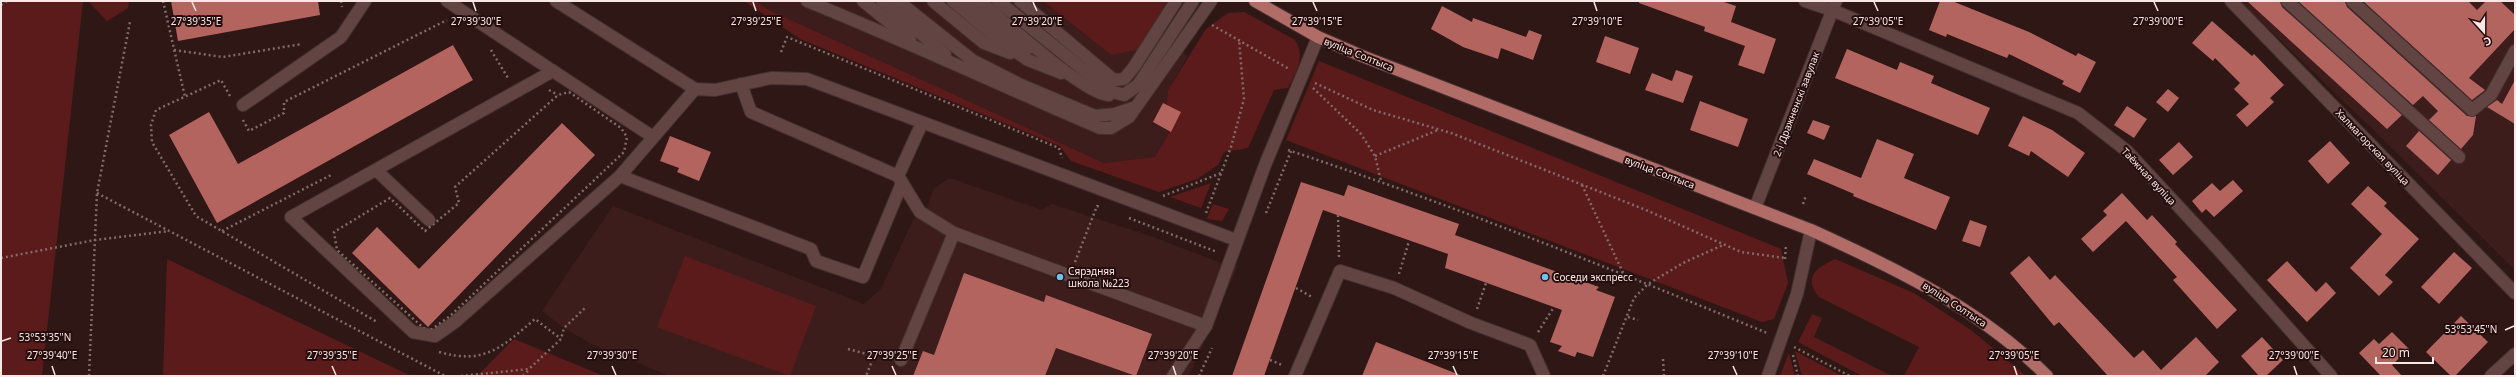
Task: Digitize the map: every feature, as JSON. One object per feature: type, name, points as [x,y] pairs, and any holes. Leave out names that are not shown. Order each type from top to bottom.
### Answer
[{"type":"main road","name":"вуліца Солтыса","points":[[1255,1],[1318,37],[1513,116],[1811,230],[1874,258],[1955,302],[1994,329],[2046,376]]},
{"type":"street","points":[[243,105],[341,37],[366,1]]},
{"type":"street","points":[[447,1],[654,137]]},
{"type":"street","points":[[556,1],[695,90],[715,90],[771,78],[807,79],[1236,240]]},
{"type":"street","points":[[807,1],[921,48],[961,68],[1100,128],[1111,128],[1121,124],[1136,107],[1211,1]]},
{"type":"street","points":[[863,1],[921,48]]},
{"type":"street","points":[[882,1],[961,68]]},
{"type":"street","points":[[898,1],[972,60],[1021,85],[1095,116],[1115,114],[1136,107]]},
{"type":"street","points":[[933,1],[984,43],[1079,81]]},
{"type":"street","points":[[952,1],[1000,41],[1028,60]]},
{"type":"street","points":[[966,1],[1011,38],[1053,62]]},
{"type":"street","points":[[980,1],[1053,62],[1079,81],[1104,96],[1124,95],[1138,85],[1193,1]]},
{"type":"street","points":[[998,1],[1110,91],[1124,95]]},
{"type":"street","points":[[1020,1],[1114,80],[1124,79],[1134,67],[1176,1]]},
{"type":"street","name":"Таёжная вуліца","points":[[1805,1],[1834,6],[2078,113],[2127,151],[2217,248],[2330,376]]},
{"type":"street","name":"Халмагорская вуліца","points":[[2231,1],[2515,293]]},
{"type":"street","points":[[2287,1],[2459,157]]},
{"type":"street","points":[[2352,1],[2472,110],[2491,95],[2515,51]]},
{"type":"street","name":"2-і Дражненскі завулак","points":[[1755,208],[1834,6]]},
{"type":"street","points":[[1173,376],[1206,326],[1232,258],[1236,240],[1303,78],[1318,37]]},
{"type":"street","points":[[553,71],[291,217],[412,332],[435,336],[455,322],[620,176],[695,90]]},
{"type":"street","points":[[741,84],[751,112],[900,180],[920,212],[954,233],[1206,326]]},
{"type":"street","points":[[620,176],[811,249],[816,261],[863,277],[922,122]]},
{"type":"street","points":[[376,170],[429,220]]},
{"type":"street","points":[[1768,376],[1797,294],[1811,230]]},
{"type":"street","points":[[901,360],[954,233]]},
{"type":"street","points":[[1295,376],[1324,304],[1340,271],[1394,288],[1471,323],[1530,345],[1544,376]]},
{"type":"street","points":[[2491,376],[2515,354]]},
{"type":"path","points":[[1,5],[7,1]]},
{"type":"path","points":[[163,1],[185,97]]},
{"type":"path","points":[[341,1],[343,12]]},
{"type":"path","points":[[89,376],[97,193],[130,22]]},
{"type":"path","points":[[781,52],[787,37],[1059,148],[1063,163]]},
{"type":"path","points":[[1198,213],[1205,216],[1222,172],[1244,99],[1239,38]]},
{"type":"path","points":[[174,50],[223,57],[306,44]]},
{"type":"path","points":[[1303,78],[1373,110],[1439,129],[1646,210],[1740,252],[1784,258]]},
{"type":"path","points":[[569,92],[620,128],[628,137],[624,152],[450,316],[428,332],[354,267],[337,250],[334,232],[390,198],[426,231],[459,203],[455,187],[558,95],[569,92]]},
{"type":"path","points":[[1375,156],[1439,129]]},
{"type":"path","points":[[1274,146],[1382,182],[1648,284],[1770,334],[1782,337]]},
{"type":"path","points":[[1164,200],[1157,198],[1222,172]]},
{"type":"path","points":[[1582,185],[1624,275]]},
{"type":"path","points":[[97,193],[445,376]]},
{"type":"path","points":[[1803,204],[1806,195]]},
{"type":"path","points":[[1070,276],[1096,206],[1104,209]]},
{"type":"path","points":[[1338,215],[1340,271]]},
{"type":"path","points":[[1124,217],[1232,258]]},
{"type":"path","points":[[1194,243],[1201,227]]},
{"type":"path","points":[[1,258],[95,240],[169,231]]},
{"type":"path","points":[[1394,288],[1409,241]]},
{"type":"path","points":[[1603,376],[1628,317],[1634,298],[1648,284],[1683,263],[1723,245]]},
{"type":"path","points":[[1471,323],[1486,283]]},
{"type":"path","points":[[1296,288],[1324,304]]},
{"type":"path","points":[[1530,345],[1554,307]]},
{"type":"path","points":[[523,376],[561,339],[564,328],[586,308]]},
{"type":"path","points":[[1628,317],[1638,320]]},
{"type":"path","points":[[1798,376],[1790,346],[1850,376]]},
{"type":"path","points":[[848,349],[874,356],[866,376]]},
{"type":"path","points":[[1663,359],[1664,376]]},
{"type":"path","points":[[461,376],[530,369]]},
{"type":"shaded area","points":[[1,1],[83,1],[42,376],[1,376]]},
{"type":"shaded area","points":[[88,1],[129,1],[128,8],[107,21]]},
{"type":"shaded area","points":[[744,1],[756,1],[769,10],[1104,163],[1155,157],[1181,112],[1167,105],[1168,90],[1206,29],[1228,13],[1244,12],[1295,40],[1300,53],[1300,59],[1297,70],[1288,88],[1274,90],[1248,148],[1224,152],[1218,165],[1197,179],[1159,192],[1071,161],[1060,146],[800,39]]},
{"type":"shaded area","points":[[756,1],[1043,1],[1111,55],[1153,29],[1188,56],[1168,90],[1181,112],[1155,157],[1104,163],[769,10]]},
{"type":"shaded area","points":[[1043,1],[1167,1],[1141,49],[1111,55]]},
{"type":"shaded area","points":[[2240,1],[2515,1],[2515,270],[2400,156]]},
{"type":"shaded area","points":[[1319,61],[1781,249],[1788,283],[1774,319],[1762,322],[1286,140]]},
{"type":"shaded area","name":"Сярэдняя школа №223","points":[[950,178],[1042,210],[1052,204],[1153,237],[1229,266],[1238,266],[1189,376],[670,376],[593,345],[564,328],[542,311],[613,206],[864,304],[881,289],[913,220],[920,212],[926,211],[934,188]]},
{"type":"shaded area","points":[[1211,183],[1201,208],[1170,197]]},
{"type":"shaded area","points":[[1213,204],[1229,209],[1222,221],[1207,219]]},
{"type":"shaded area","points":[[685,256],[816,306],[790,376],[657,327]]},
{"type":"shaded area","points":[[167,259],[411,376],[163,376]]},
{"type":"shaded area","points":[[1835,259],[1914,293],[1971,330],[2026,376],[1904,376],[1919,347],[1819,297],[1814,290],[1812,279],[1814,274],[1822,266]]},
{"type":"shaded area","points":[[1812,314],[1822,318],[1814,337],[1892,376],[1862,376],[1798,342]]},
{"type":"shaded area","points":[[514,339],[604,376],[477,376]]},
{"type":"shaded area","points":[[1795,351],[1842,376],[1802,376]]},
{"type":"shaded area","points":[[1789,353],[1795,376],[1780,376]]},
{"type":"building","points":[[171,1],[318,1],[320,15],[178,41]]},
{"type":"building","points":[[1639,1],[1721,1],[1736,6],[1731,22],[1776,39],[1764,74],[1738,65],[1745,46],[1704,31],[1705,27],[1639,3]]},
{"type":"building","points":[[1940,1],[1952,1],[2029,32],[2076,56],[2078,53],[2096,62],[2080,93],[2062,84],[2064,81],[2009,54],[2007,58],[1947,34],[1946,37],[1929,30]]},
{"type":"building","points":[[2247,1],[2280,1],[2282,7],[2402,115],[2387,129]]},
{"type":"building","points":[[2298,1],[2345,1],[2347,7],[2467,116],[2476,116],[2473,135],[2461,149],[2429,120],[2438,111],[2423,96],[2413,105]]},
{"type":"building","points":[[2363,1],[2468,1],[2477,10],[2486,1],[2500,1],[2515,15],[2515,29],[2469,78],[2485,90],[2472,100]]},
{"type":"building","points":[[1442,6],[1472,22],[1473,18],[1526,37],[1529,30],[1542,35],[1533,60],[1501,48],[1498,59],[1463,47],[1431,29]]},
{"type":"building","points":[[2212,21],[2252,56],[2254,54],[2284,85],[2270,98],[2274,102],[2247,127],[2236,115],[2249,104],[2234,89],[2240,83],[2215,58],[2213,61],[2192,43]]},
{"type":"building","points":[[1605,36],[1639,48],[1630,74],[1596,62]]},
{"type":"building","points":[[453,45],[473,80],[217,223],[169,135],[209,112],[238,164]]},
{"type":"building","points":[[1847,49],[1897,70],[1900,62],[1934,76],[1931,83],[1990,108],[1978,135],[1835,78]]},
{"type":"building","points":[[1676,70],[1693,76],[1683,103],[1645,90],[1652,73],[1672,81]]},
{"type":"building","points":[[2515,80],[2515,124],[2487,107],[2497,100],[2502,104]]},
{"type":"building","points":[[2168,89],[2179,98],[2168,112],[2156,102]]},
{"type":"building","points":[[1700,101],[1748,119],[1738,147],[1690,130]]},
{"type":"building","points":[[1163,103],[1181,112],[1171,132],[1153,122]]},
{"type":"building","points":[[2127,106],[2147,119],[2134,138],[2114,125]]},
{"type":"building","points":[[2023,116],[2052,130],[2085,153],[2068,177],[2031,151],[2029,156],[2008,146]]},
{"type":"building","points":[[1813,120],[1830,126],[1824,140],[1807,133]]},
{"type":"building","points":[[562,123],[595,155],[428,327],[352,253],[377,227],[419,269]]},
{"type":"building","points":[[2419,131],[2451,160],[2438,175],[2406,146]]},
{"type":"building","points":[[670,136],[711,152],[699,181],[677,172],[679,168],[660,161]]},
{"type":"building","points":[[1877,139],[1914,154],[1904,178],[1950,197],[1936,230],[1853,196],[1854,194],[1807,174],[1814,159],[1861,178]]},
{"type":"building","points":[[2330,141],[2350,163],[2328,184],[2308,161]]},
{"type":"building","points":[[2179,142],[2193,157],[2173,175],[2159,160]]},
{"type":"building","points":[[2233,180],[2243,191],[2214,217],[2206,209],[2202,213],[2192,201],[2212,183],[2220,191]]},
{"type":"building","points":[[1301,182],[1344,196],[1348,185],[1459,224],[1455,235],[1599,287],[1596,290],[1615,297],[1593,357],[1577,352],[1575,357],[1558,351],[1562,346],[1550,342],[1562,310],[1445,268],[1448,254],[1323,210],[1264,376],[1232,376]]},
{"type":"building","points":[[2368,186],[2387,203],[2384,206],[2419,239],[2385,275],[2393,282],[2379,296],[2350,268],[2382,234],[2351,204]]},
{"type":"building","points":[[2122,193],[2147,220],[2152,215],[2177,242],[2175,244],[2237,310],[2217,329],[2173,280],[2177,277],[2126,221],[2093,252],[2081,239],[2107,215],[2103,211]]},
{"type":"building","points":[[1970,220],[1987,226],[1980,247],[1962,241]]},
{"type":"building","points":[[2454,252],[2472,268],[2439,304],[2421,287]]},
{"type":"building","points":[[2029,256],[2050,280],[2055,275],[2134,358],[2143,350],[2161,370],[2196,337],[2219,362],[2205,376],[2108,376],[2059,322],[2054,326],[2010,273]]},
{"type":"building","points":[[2287,261],[2316,292],[2326,282],[2336,293],[2307,322],[2267,280]]},
{"type":"building","points":[[964,273],[1044,302],[1046,295],[1152,334],[1136,376],[1056,348],[1045,376],[913,376],[923,351],[934,355]]},
{"type":"building","points":[[2461,316],[2488,342],[2455,376],[2451,376],[2426,352]]},
{"type":"building","points":[[2392,332],[2409,349],[2392,365],[2402,376],[2381,376],[2359,353],[2374,339],[2379,344]]},
{"type":"building","points":[[2262,337],[2283,360],[2266,376],[2259,376],[2241,356]]},
{"type":"building","points":[[1376,342],[1460,375],[1460,376],[1362,376]]},
{"type":"place","name":"Сярэдняя школа №223","points":[[1060,277]]},
{"type":"place","name":"Соседи экспресс","points":[[1545,277]]}]
